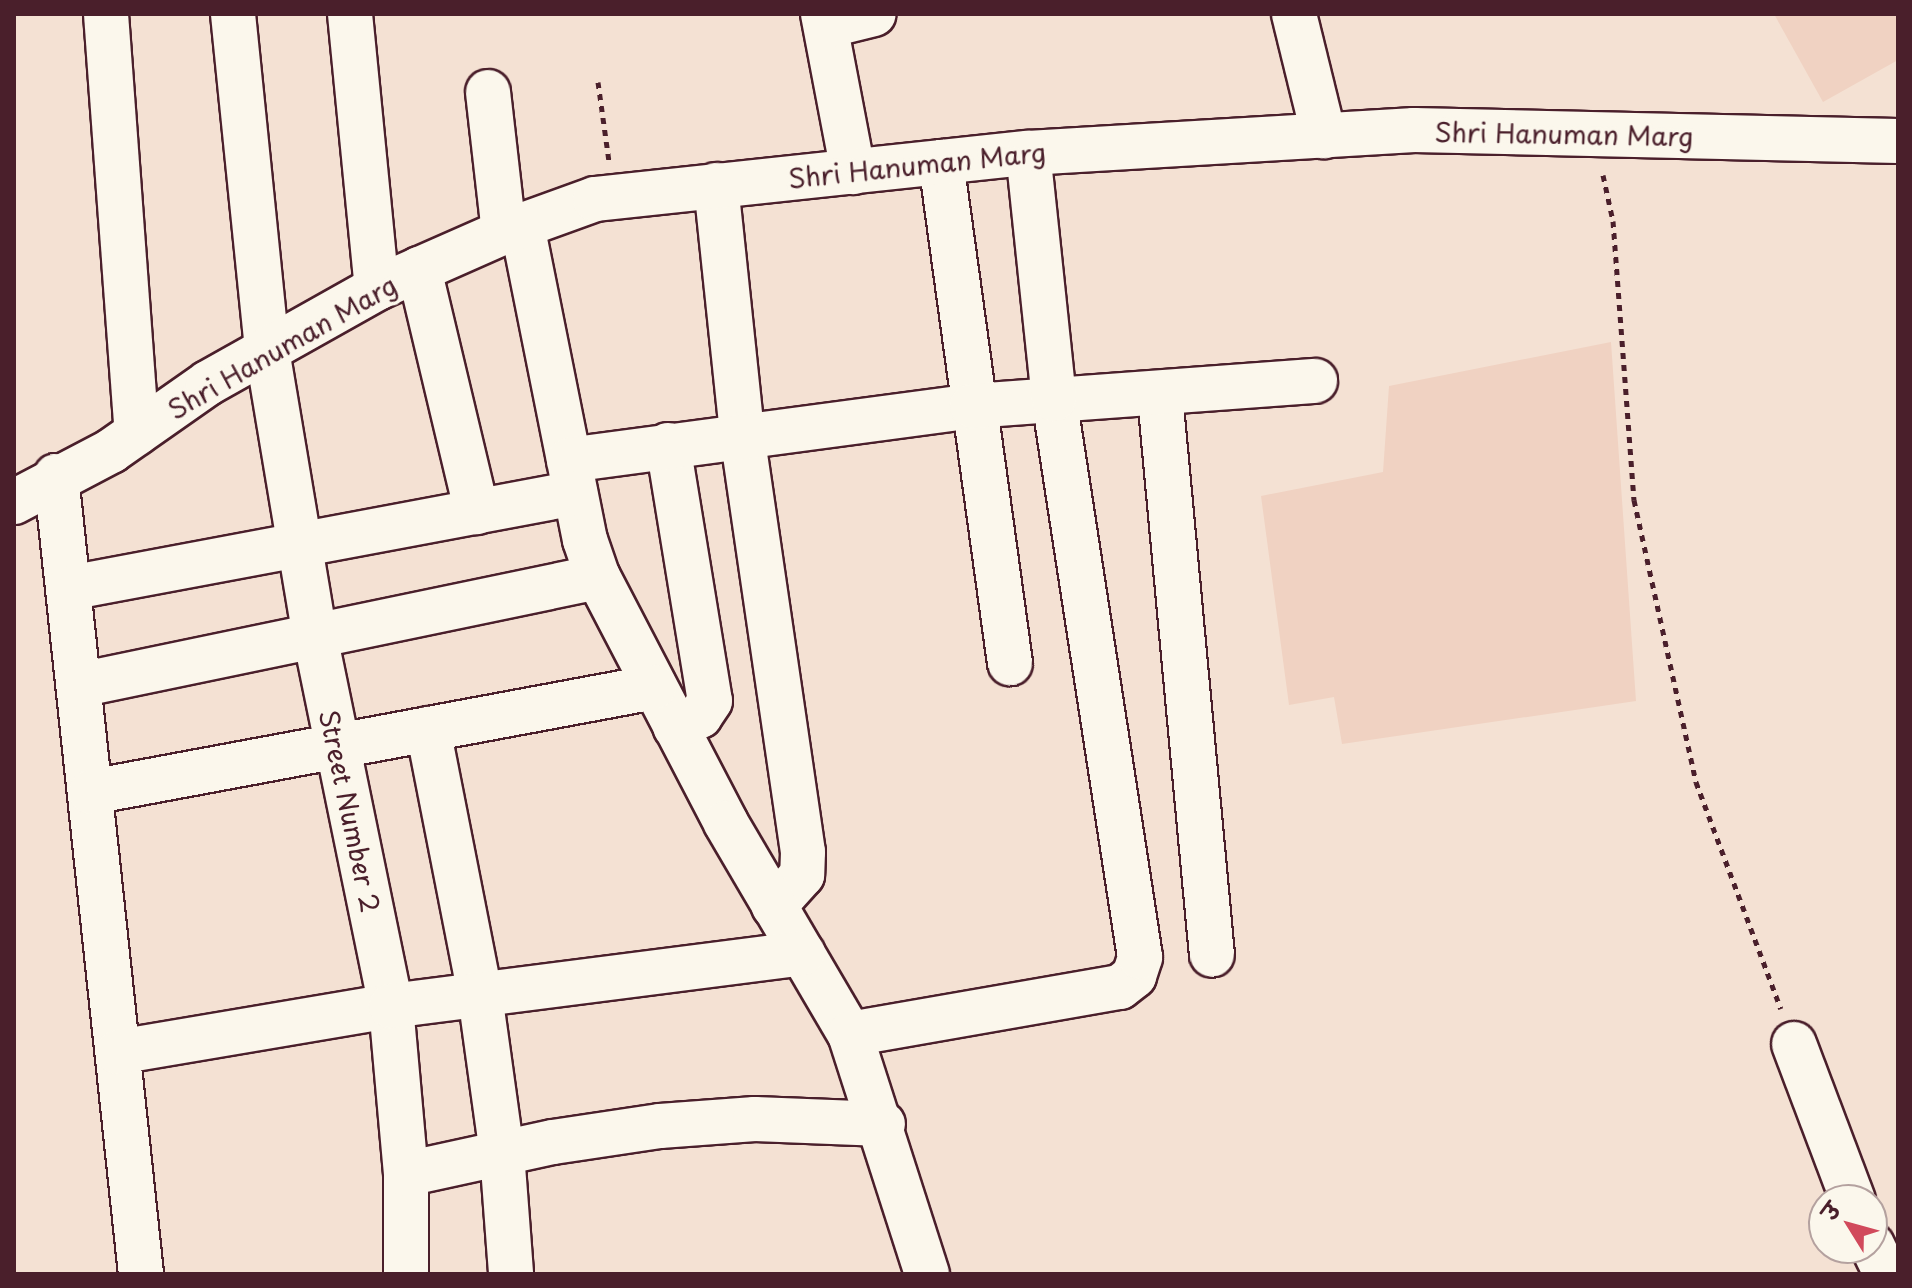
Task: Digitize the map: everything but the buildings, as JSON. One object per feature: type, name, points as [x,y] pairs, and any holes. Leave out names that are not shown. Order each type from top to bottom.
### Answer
[{"type":"street","points":[[106,14],[137,433]]},
{"type":"street","name":"Street Number 2","points":[[233,14],[267,350],[315,636],[391,1006],[406,1174],[406,1274]]},
{"type":"street","points":[[350,14],[377,288]]},
{"type":"street","points":[[853,172],[824,20],[874,14]]},
{"type":"street","points":[[1294,14],[1324,136]]},
{"type":"street","points":[[488,92],[513,228],[598,577],[675,727],[774,906],[850,1034],[883,1124],[927,1274]]},
{"type":"street","name":"Shri Hanuman Marg","points":[[14,502],[137,433],[267,350],[377,288],[513,228],[614,197],[1028,153],[1414,130],[1898,141]]},
{"type":"street","points":[[850,1034],[1120,987],[1137,966],[1140,957],[1054,399],[1028,153]]},
{"type":"street","points":[[941,162],[972,406],[1010,663]]},
{"type":"street","points":[[716,185],[742,434],[803,852],[802,875],[774,906]]},
{"type":"street","points":[[419,269],[477,512]]},
{"type":"street","points":[[69,588],[477,512],[668,445],[972,406],[1054,399],[1160,396],[1315,381]]},
{"type":"street","points":[[1160,396],[1212,955]]},
{"type":"street","points":[[668,445],[710,701],[700,716],[675,727]]},
{"type":"street","points":[[56,476],[141,1274]]},
{"type":"street","points":[[79,685],[598,577]]},
{"type":"street","points":[[91,792],[654,687]]},
{"type":"street","points":[[428,729],[480,995],[502,1153],[511,1274]]},
{"type":"street","points":[[118,1052],[391,1006],[803,953]]},
{"type":"street","points":[[1794,1044],[1847,1184]]},
{"type":"street","points":[[406,1174],[502,1153],[660,1126],[755,1119],[883,1124]]},
{"type":"path","points":[[598,82],[614,197]]},
{"type":"path","points":[[1595,134],[1613,221],[1634,500],[1647,560],[1696,782],[1794,1044]]},
{"type":"shaded area","points":[[1774,14],[1898,14],[1898,60],[1823,102]]},
{"type":"shaded area","points":[[1611,342],[1636,701],[1342,744],[1334,697],[1289,705],[1261,496],[1383,472],[1389,386]]}]
